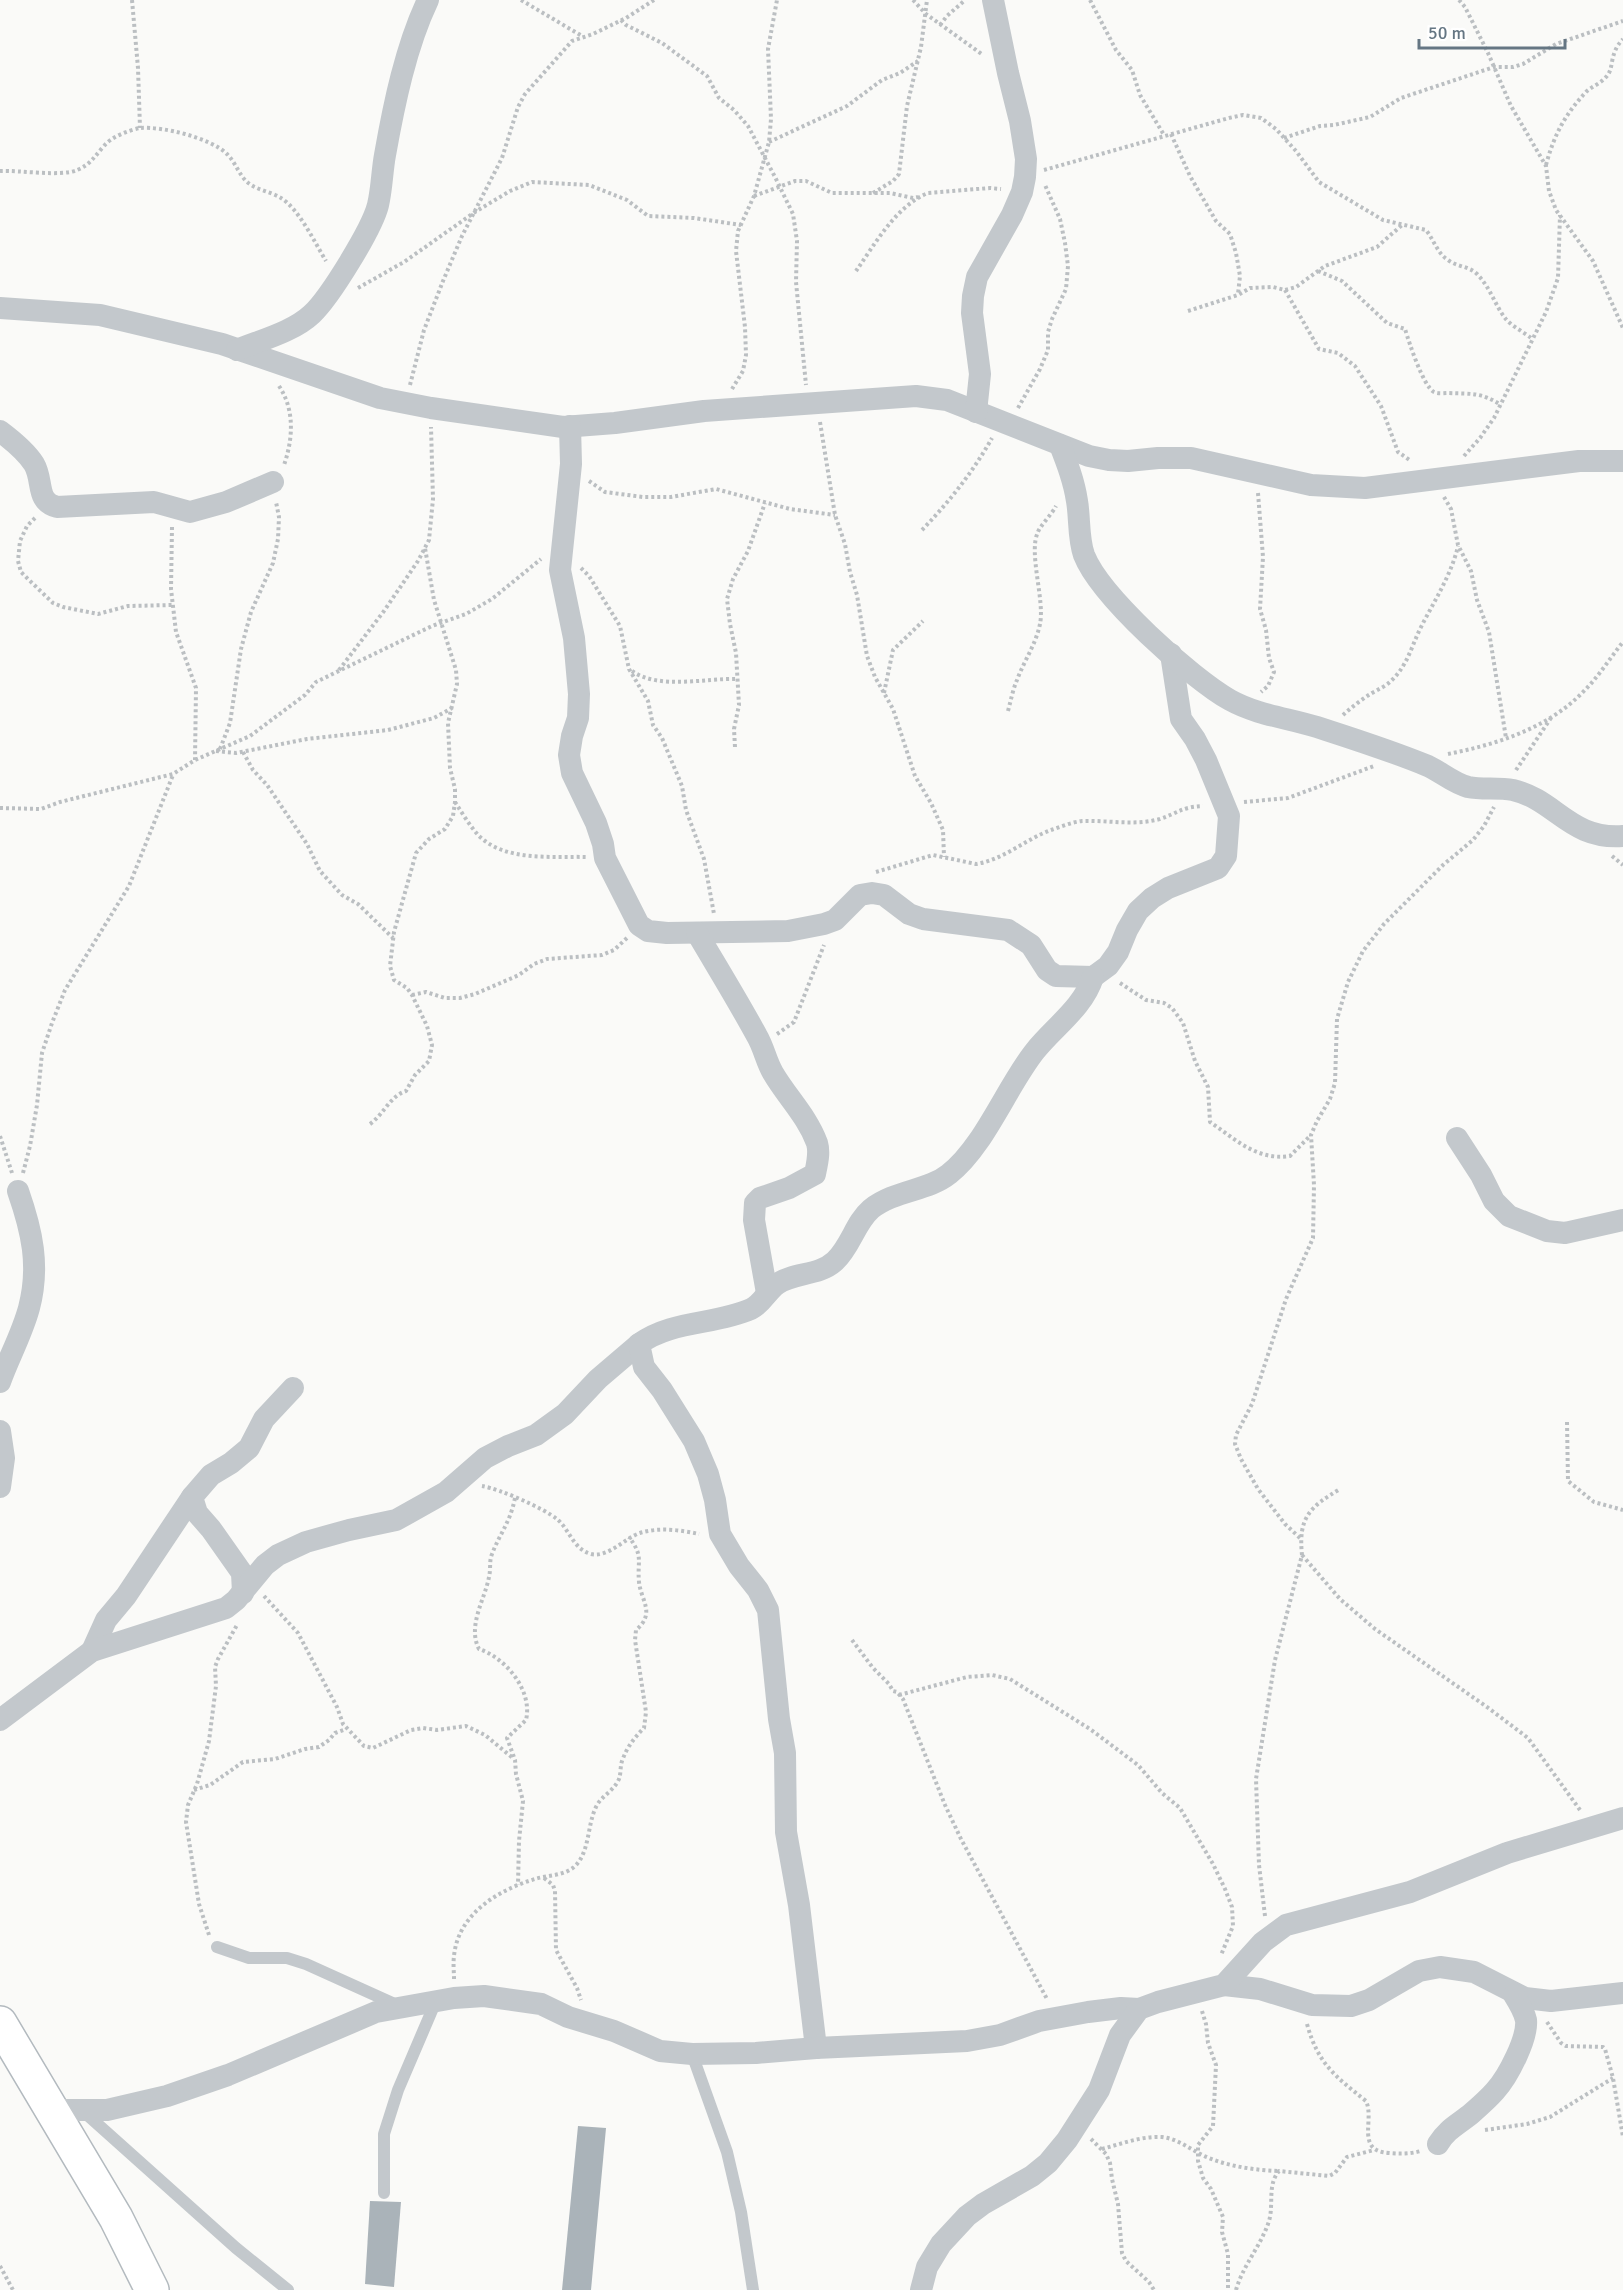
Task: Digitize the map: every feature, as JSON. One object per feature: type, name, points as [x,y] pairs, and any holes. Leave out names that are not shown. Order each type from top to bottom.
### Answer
[{"type":"street","points":[[237,350],[296,326],[346,285],[378,206],[394,106],[419,20],[428,0]]},
{"type":"street","points":[[976,412],[980,374],[972,313],[973,296],[977,277],[992,253],[1022,192],[1026,159],[1020,121],[993,0]]},
{"type":"street","points":[[0,308],[99,315],[190,335],[380,398],[431,408],[563,427],[715,411],[916,396],[947,400],[1060,445],[1109,460],[1191,458],[1311,485],[1365,488],[1578,461],[1623,461]]},
{"type":"street","points":[[570,426],[571,464],[560,570],[574,639],[579,694],[578,718],[569,755],[572,773],[596,824],[605,858],[631,911],[642,927],[648,931],[667,933],[788,931],[836,920],[852,902],[860,896],[872,893],[884,895],[909,914],[923,919],[1008,930],[1031,945],[1047,970],[1056,976],[1093,977]]},
{"type":"street","points":[[0,431],[34,463],[39,473],[44,500],[57,507],[154,502],[190,512],[208,508],[273,482]]},
{"type":"street","points":[[1060,445],[1077,498],[1084,554],[1118,605],[1207,684],[1247,708],[1328,731],[1408,759],[1465,786],[1513,790],[1532,797],[1574,826],[1589,833],[1607,837],[1623,836]]},
{"type":"street","points":[[0,1720],[92,1651],[226,1608],[278,1555],[306,1542],[396,1520],[457,1484],[485,1458],[536,1435],[555,1421],[615,1363],[651,1335],[678,1326],[749,1310],[761,1303],[777,1284],[810,1275],[834,1263],[848,1247],[858,1226],[869,1211],[884,1200],[947,1176],[974,1145],[1035,1051],[1088,992],[1093,977],[1108,966],[1138,911],[1168,888],[1218,868],[1226,856],[1229,816],[1195,739],[1181,719],[1171,654]]},
{"type":"street","points":[[702,933],[761,1043],[768,1065],[810,1126],[818,1146],[815,1174],[789,1188],[760,1198],[755,1203],[754,1220],[768,1293]]},
{"type":"street","points":[[1457,1138],[1481,1175],[1494,1201],[1509,1216],[1547,1231],[1565,1233],[1623,1220]]},
{"type":"street","points":[[0,1382],[28,1310],[33,1287],[35,1254],[28,1221],[18,1191]]},
{"type":"street","points":[[639,1344],[644,1367],[662,1390],[694,1441],[701,1457],[711,1483],[720,1534],[739,1566],[758,1590],[768,1610],[779,1719],[785,1753],[786,1832],[800,1915],[816,2048]]},
{"type":"street","points":[[92,1651],[106,1620],[126,1596],[192,1497],[212,1475],[249,1448],[264,1419],[293,1388]]},
{"type":"street","points":[[0,1431],[4,1458],[0,1487]]},
{"type":"street","points":[[192,1497],[196,1513],[211,1529],[242,1573],[246,1589]]},
{"type":"street","points":[[1224,1985],[1268,1938],[1286,1925],[1410,1892],[1507,1853],[1623,1818]]},
{"type":"street","points":[[67,2111],[107,2110],[167,2096],[228,2075],[375,2012],[445,1999],[484,1996],[542,2004],[568,2018],[614,2031],[660,2051],[692,2054],[756,2053],[968,2041],[1000,2035],[1039,2021],[1099,2011],[1139,2009],[1224,1985],[1260,1989],[1312,2005],[1351,2006],[1370,2000],[1419,1971],[1440,1967],[1474,1972],[1522,1997],[1551,2001],[1623,1993]]},
{"type":"street","points":[[1438,2144],[1445,2132],[1472,2113],[1496,2090],[1516,2055],[1526,2032],[1522,1997]]},
{"type":"street","points":[[921,2290],[927,2267],[941,2244],[961,2223],[983,2204],[1024,2181],[1048,2163],[1083,2116],[1098,2090],[1120,2035],[1139,2009]]},
{"type":"street","points":[[0,2023],[67,2111],[152,2290]]},
{"type":"lane","points":[[217,1947],[249,1958],[287,1958],[306,1964],[400,2006]]},
{"type":"lane","points":[[384,2193],[384,2134],[398,2090],[445,1999]]},
{"type":"lane","points":[[692,2054],[727,2152],[741,2212],[753,2290]]},
{"type":"lane","points":[[67,2111],[288,2290]]},
{"type":"path","points":[[132,0],[140,128]]},
{"type":"path","points":[[521,0],[583,37]]},
{"type":"path","points":[[405,403],[424,330],[443,281],[474,212],[502,158],[518,107],[525,94],[572,41],[621,20],[654,0]]},
{"type":"path","points":[[715,411],[742,371],[746,355],[736,251],[741,225],[753,196],[769,142],[771,119],[768,49],[777,0]]},
{"type":"path","points":[[913,0],[940,25],[1008,73]]},
{"type":"path","points":[[873,193],[893,181],[899,174],[908,106],[927,0]]},
{"type":"path","points":[[940,25],[965,0]]},
{"type":"path","points":[[1090,0],[1116,51],[1136,76],[1140,95],[1164,135]]},
{"type":"path","points":[[1458,0],[1465,7],[1511,106],[1546,166]]},
{"type":"path","points":[[621,20],[626,25],[650,35],[707,76],[719,98],[748,126],[793,214],[798,241],[796,282],[813,403],[822,439],[835,515],[845,544],[867,656],[875,677],[893,709],[915,776],[943,830],[944,857]]},
{"type":"path","points":[[1284,138],[1320,126],[1370,117],[1401,98],[1494,67],[1514,67],[1523,64],[1556,44],[1623,21]]},
{"type":"path","points":[[1623,39],[1614,50],[1606,78],[1589,89],[1566,116],[1554,137],[1546,166],[1549,191],[1560,215],[1593,261],[1623,328]]},
{"type":"path","points":[[769,142],[847,106],[882,80],[900,73],[918,60]]},
{"type":"path","points":[[922,530],[940,511],[980,459],[1040,369],[1047,350],[1047,332],[1066,289],[1068,266],[1060,219],[1049,198],[1040,171],[1069,165],[1164,135],[1243,115],[1261,118],[1276,129],[1296,151],[1319,182],[1371,214],[1426,230],[1437,250],[1450,262],[1471,269],[1478,275],[1487,286],[1506,320],[1532,338]]},
{"type":"path","points":[[0,171],[75,172],[86,166],[113,138],[140,128],[169,131],[207,141],[225,152],[245,180],[282,198],[294,211],[346,285],[404,262],[474,212],[510,191],[532,182],[589,185],[627,200],[648,216],[694,218],[741,225]]},
{"type":"path","points":[[1171,134],[1190,176],[1216,221],[1230,234],[1240,276],[1238,295]]},
{"type":"path","points":[[753,196],[795,181],[806,181],[832,193],[919,196],[928,193],[990,188],[1022,192]]},
{"type":"path","points":[[856,271],[893,220],[919,196]]},
{"type":"path","points":[[1460,477],[1460,465],[1465,454],[1480,438],[1501,405],[1546,312],[1558,278],[1560,215]]},
{"type":"path","points":[[1188,311],[1238,295],[1250,288],[1285,290],[1296,287],[1325,266],[1377,247],[1402,224]]},
{"type":"path","points":[[1318,271],[1342,280],[1387,323],[1404,329],[1421,370],[1430,388],[1436,393],[1474,393],[1487,396],[1501,405]]},
{"type":"path","points":[[1285,290],[1318,349],[1338,353],[1355,366],[1381,406],[1398,452],[1434,480],[1451,509],[1458,545],[1471,571],[1477,600],[1489,632],[1506,738]]},
{"type":"path","points":[[218,750],[230,723],[241,649],[251,612],[275,555],[279,517],[273,482],[284,466],[288,452],[290,404],[260,359]]},
{"type":"path","points":[[337,673],[384,611],[429,540],[432,520],[431,408]]},
{"type":"path","points":[[571,464],[590,482],[605,492],[643,497],[671,497],[716,489],[765,502],[835,515]]},
{"type":"path","points":[[1247,708],[1268,686],[1274,672],[1269,658],[1266,630],[1260,609],[1263,557],[1255,473]]},
{"type":"path","points":[[1008,711],[1016,681],[1032,648],[1040,624],[1041,603],[1036,558],[1038,532],[1056,507],[1071,476]]},
{"type":"path","points":[[735,747],[734,729],[739,705],[736,653],[729,624],[727,599],[733,579],[748,551],[765,502]]},
{"type":"path","points":[[48,504],[23,533],[18,561],[21,572],[45,597],[63,608],[98,614],[128,606],[173,605]]},
{"type":"path","points":[[173,509],[171,549],[173,605],[180,648],[196,688],[195,760]]},
{"type":"path","points":[[1328,731],[1360,701],[1386,686],[1409,658],[1420,628],[1438,597],[1455,560],[1458,545]]},
{"type":"path","points":[[0,808],[41,809],[60,801],[173,774],[195,760],[250,736],[305,695],[316,682],[441,623],[466,614],[492,599],[561,547],[589,576],[616,619],[623,637],[629,669],[648,701],[653,725],[662,738],[682,786],[686,810],[704,860],[715,912],[702,933]]},
{"type":"path","points":[[370,1124],[380,1116],[396,1094],[406,1091],[415,1075],[429,1061],[432,1053],[431,1035],[412,995],[407,988],[394,980],[390,972],[394,938],[416,853],[429,839],[445,829],[453,816],[455,789],[450,768],[448,723],[457,684],[456,670],[434,600],[425,548]]},
{"type":"path","points":[[884,693],[893,650],[923,621]]},
{"type":"path","points":[[852,902],[865,881],[877,871],[933,855],[981,864],[991,861],[1030,839],[1080,821],[1125,824],[1161,819],[1188,807],[1288,798],[1408,759],[1468,750],[1520,735],[1551,718],[1585,690],[1623,642]]},
{"type":"path","points":[[629,669],[639,676],[669,682],[714,678],[737,679]]},
{"type":"path","points":[[218,750],[236,753],[316,738],[388,730],[434,718],[452,708]]},
{"type":"path","points":[[1093,977],[1118,982],[1146,1000],[1164,1003],[1172,1008],[1183,1023],[1194,1061],[1208,1087],[1210,1122],[1257,1154],[1269,1157],[1290,1156],[1311,1135],[1330,1099],[1335,1083],[1337,1019],[1348,982],[1363,951],[1399,909],[1443,865],[1473,840],[1484,826],[1502,789],[1551,718]]},
{"type":"path","points":[[243,752],[253,770],[267,785],[307,844],[320,871],[342,895],[358,904],[394,938]]},
{"type":"path","points":[[18,1191],[30,1146],[42,1053],[51,1023],[65,990],[129,886],[173,774]]},
{"type":"path","points":[[454,802],[480,836],[494,847],[509,853],[605,858]]},
{"type":"path","points":[[761,1043],[794,1022],[803,1003],[810,977],[836,920]]},
{"type":"path","points":[[412,995],[426,992],[445,998],[460,998],[475,994],[519,975],[534,964],[547,959],[602,955],[614,950],[642,927]]},
{"type":"path","points":[[1300,1538],[1285,1524],[1258,1489],[1235,1444],[1236,1435],[1252,1404],[1286,1299],[1313,1238],[1314,1185],[1311,1135]]},
{"type":"path","points":[[0,1136],[18,1191]]},
{"type":"path","points":[[1567,1422],[1568,1481],[1594,1502],[1623,1510]]},
{"type":"path","points":[[457,1484],[470,1488],[482,1486],[497,1488],[544,1510],[565,1527],[571,1540],[581,1550],[593,1555],[605,1553],[630,1537],[650,1530],[694,1533],[723,1540]]},
{"type":"path","points":[[1268,1938],[1259,1865],[1256,1779],[1275,1660],[1302,1555],[1300,1538],[1307,1514],[1317,1503],[1340,1489]]},
{"type":"path","points":[[515,1498],[511,1519],[490,1558],[489,1580],[477,1612],[475,1639],[479,1649],[493,1655],[525,1692],[527,1700],[526,1720],[507,1738],[515,1760],[523,1801],[518,1885]]},
{"type":"path","points":[[445,1999],[454,1955],[464,1926],[481,1905],[518,1885],[564,1873],[576,1865],[596,1807],[618,1780],[622,1761],[633,1737],[644,1728],[646,1712],[635,1640],[636,1630],[642,1624],[647,1607],[640,1588],[638,1549],[630,1537]]},
{"type":"path","points":[[1302,1555],[1340,1599],[1375,1629],[1528,1738],[1592,1828]]},
{"type":"path","points":[[217,1947],[207,1932],[199,1904],[186,1822],[188,1805],[209,1741],[216,1686],[215,1667],[243,1611],[246,1589],[271,1602],[298,1633],[346,1729],[364,1746],[373,1748],[411,1730],[423,1728],[437,1730],[466,1726],[485,1735],[515,1760]]},
{"type":"path","points":[[852,1640],[873,1668],[899,1695],[961,1839],[1057,2018]]},
{"type":"path","points":[[899,1695],[967,1677],[992,1676],[1010,1679],[1090,1729],[1138,1765],[1162,1793],[1180,1808],[1225,1889],[1232,1907],[1233,1926],[1219,1959]]},
{"type":"path","points":[[194,1790],[210,1785],[243,1762],[274,1759],[319,1747],[335,1733],[346,1729]]},
{"type":"path","points":[[543,1877],[553,1885],[555,1891],[556,1950],[582,2002]]},
{"type":"path","points":[[1192,1993],[1203,2014],[1208,2043],[1216,2066],[1213,2126],[1200,2141],[1197,2151],[1203,2178],[1211,2189],[1223,2217],[1222,2232],[1228,2254],[1228,2290]]},
{"type":"path","points":[[1522,1997],[1561,2043],[1566,2046],[1603,2047],[1605,2049],[1613,2078],[1623,2137]]},
{"type":"path","points":[[1303,2002],[1311,2038],[1320,2057],[1330,2072],[1366,2101],[1369,2144],[1374,2150],[1382,2153],[1410,2154],[1438,2144]]},
{"type":"path","points":[[1479,2131],[1527,2124],[1550,2117],[1595,2087],[1613,2078]]},
{"type":"path","points":[[1083,2116],[1086,2132],[1094,2144],[1106,2154],[1110,2163],[1118,2204],[1122,2253],[1126,2261],[1149,2282],[1154,2290]]},
{"type":"path","points":[[1101,2149],[1144,2138],[1163,2137],[1209,2158],[1252,2170],[1303,2172],[1329,2176],[1335,2173],[1347,2157],[1374,2150]]},
{"type":"path","points":[[1236,2290],[1242,2271],[1269,2219],[1271,2188],[1274,2177],[1279,2171]]},
{"type":"path","points":[[0,2266],[13,2290]]},
{"type":"building","points":[[578,2126],[606,2128],[591,2290],[562,2290]]},
{"type":"building","points":[[370,2201],[401,2202],[394,2287],[365,2284]]}]
